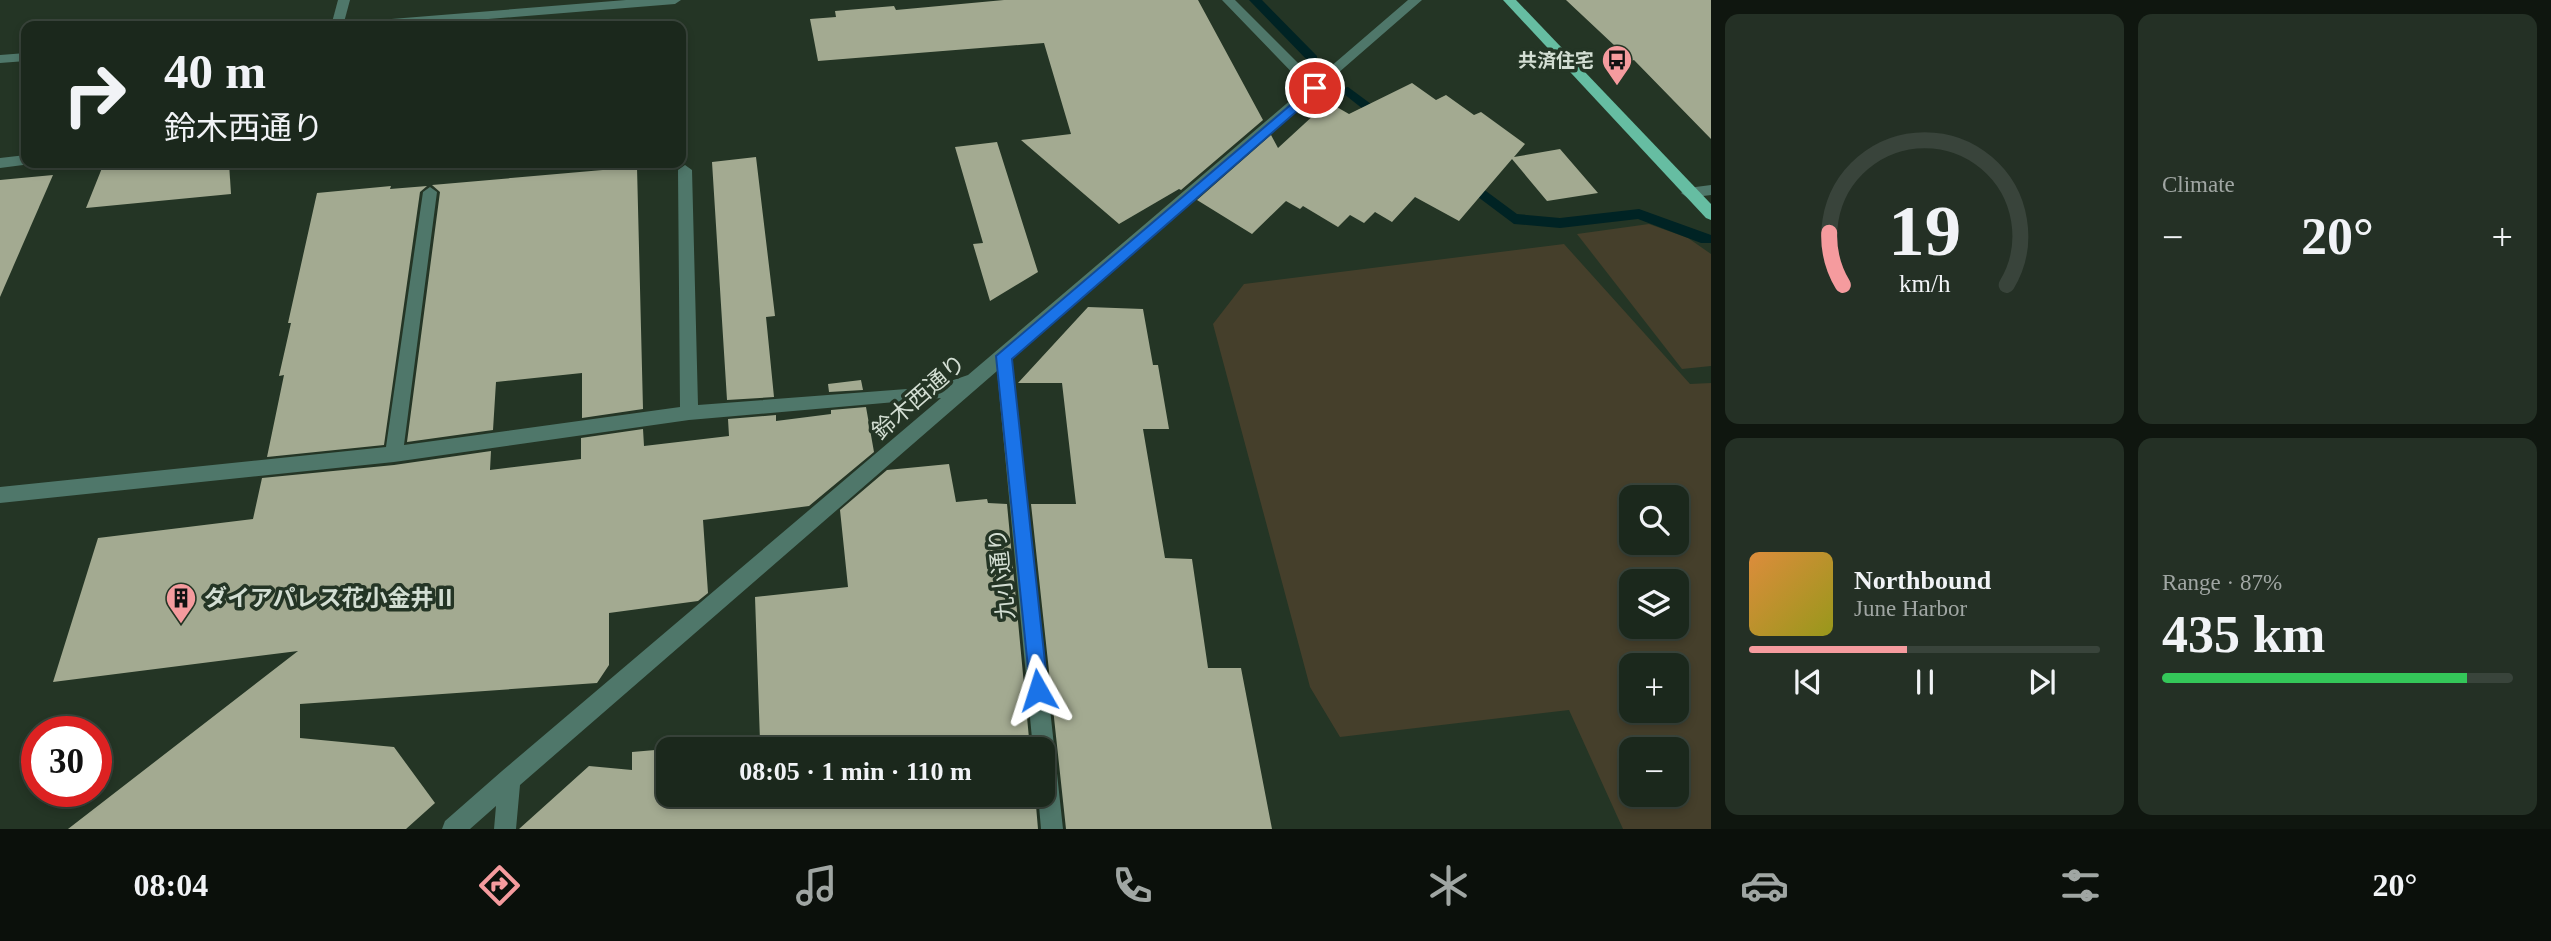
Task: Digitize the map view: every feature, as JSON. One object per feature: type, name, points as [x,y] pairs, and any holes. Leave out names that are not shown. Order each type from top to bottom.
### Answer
[{"type":"main road","points":[[1509,0],[1711,214]]},
{"type":"street","points":[[338,21],[344,0]]},
{"type":"street","points":[[416,21],[675,0]]},
{"type":"street","points":[[1228,0],[1315,88]]},
{"type":"street","name":"鈴木西通り","points":[[453,829],[1416,0]]},
{"type":"street","points":[[0,59],[21,57]]},
{"type":"street","points":[[0,163],[21,161]]},
{"type":"street","points":[[685,170],[690,413]]},
{"type":"street","points":[[1688,192],[1711,190]]},
{"type":"street","points":[[394,454],[430,192]]},
{"type":"street","name":"九小通り","points":[[1004,356],[1052,829]]},
{"type":"street","points":[[0,495],[394,454],[690,413],[933,394],[977,378]]},
{"type":"street","points":[[505,829],[510,779]]},
{"type":"shaded area","points":[[1649,224],[1688,238],[1711,254],[1711,366],[1682,369],[1577,234]]},
{"type":"shaded area","points":[[1564,244],[1690,384],[1711,383],[1711,829],[1623,829],[1569,710],[1340,737],[1310,687],[1213,324],[1244,284]]},
{"type":"building","points":[[1004,0],[1198,0],[1263,120],[1181,190],[1119,224],[1021,140],[1071,134],[1044,43],[818,61],[810,19],[836,17],[835,11],[894,6],[896,10]]},
{"type":"building","points":[[1566,0],[1711,0],[1711,139],[1634,60],[1631,61]]},
{"type":"building","points":[[1412,83],[1436,100],[1446,95],[1474,115],[1481,112],[1525,144],[1514,157],[1560,149],[1598,193],[1547,201],[1512,159],[1459,221],[1415,197],[1392,222],[1375,212],[1364,223],[1350,215],[1338,227],[1303,206],[1300,209],[1286,201],[1252,234],[1197,200],[1271,135],[1278,148],[1328,102],[1349,114]]},
{"type":"building","points":[[997,142],[1038,272],[990,301],[973,244],[983,243],[955,147]]},
{"type":"building","points":[[756,157],[775,316],[766,317],[774,397],[727,400],[712,162]]},
{"type":"building","points":[[102,168],[229,168],[231,194],[86,208]]},
{"type":"building","points":[[637,168],[643,409],[582,418],[582,373],[496,382],[493,430],[407,442],[440,192],[432,185]]},
{"type":"building","points":[[53,175],[0,297],[0,180]]},
{"type":"building","points":[[391,186],[390,189],[427,186],[420,192],[384,445],[267,457],[284,375],[279,376],[291,323],[288,323],[317,193]]},
{"type":"building","points":[[1088,307],[1143,309],[1153,365],[1158,365],[1169,429],[1143,429],[1165,558],[1192,559],[1208,668],[1241,668],[1272,829],[1066,829],[1031,504],[1076,504],[1062,383],[1018,383]]},
{"type":"building","points":[[861,380],[863,390],[829,392],[828,384]]},
{"type":"building","name":"ダイアパレス花小金井Ⅱ","points":[[866,407],[874,452],[809,506],[703,520],[708,593],[698,601],[609,613],[609,665],[597,683],[300,704],[300,738],[394,747],[435,803],[406,829],[68,829],[96,807],[112,807],[112,795],[298,651],[53,682],[98,538],[253,519],[262,478],[394,465],[491,451],[490,470],[581,459],[581,438],[643,429],[644,446],[729,436],[728,419],[776,415],[776,421],[831,414],[831,410]]},
{"type":"building","points":[[949,464],[956,502],[987,499],[988,503],[1007,504],[1029,737],[760,737],[755,597],[848,587],[840,510],[887,470]]},
{"type":"building","points":[[656,750],[656,807],[1036,807],[1038,829],[519,829],[589,766],[632,770],[632,752]]},
{"type":"waterway","points":[[1255,0],[1313,59]]},
{"type":"waterway","points":[[1348,91],[1382,118]]},
{"type":"waterway","points":[[1467,182],[1514,219],[1560,223],[1639,214],[1706,239]]},
{"type":"place","name":"共済住宅","points":[[1617,87]]},
{"type":"place","name":"ダイアパレス花小金井Ⅱ","points":[[181,625]]},
{"type":"route","points":[[1038,690],[1004,356],[1315,88]]}]
